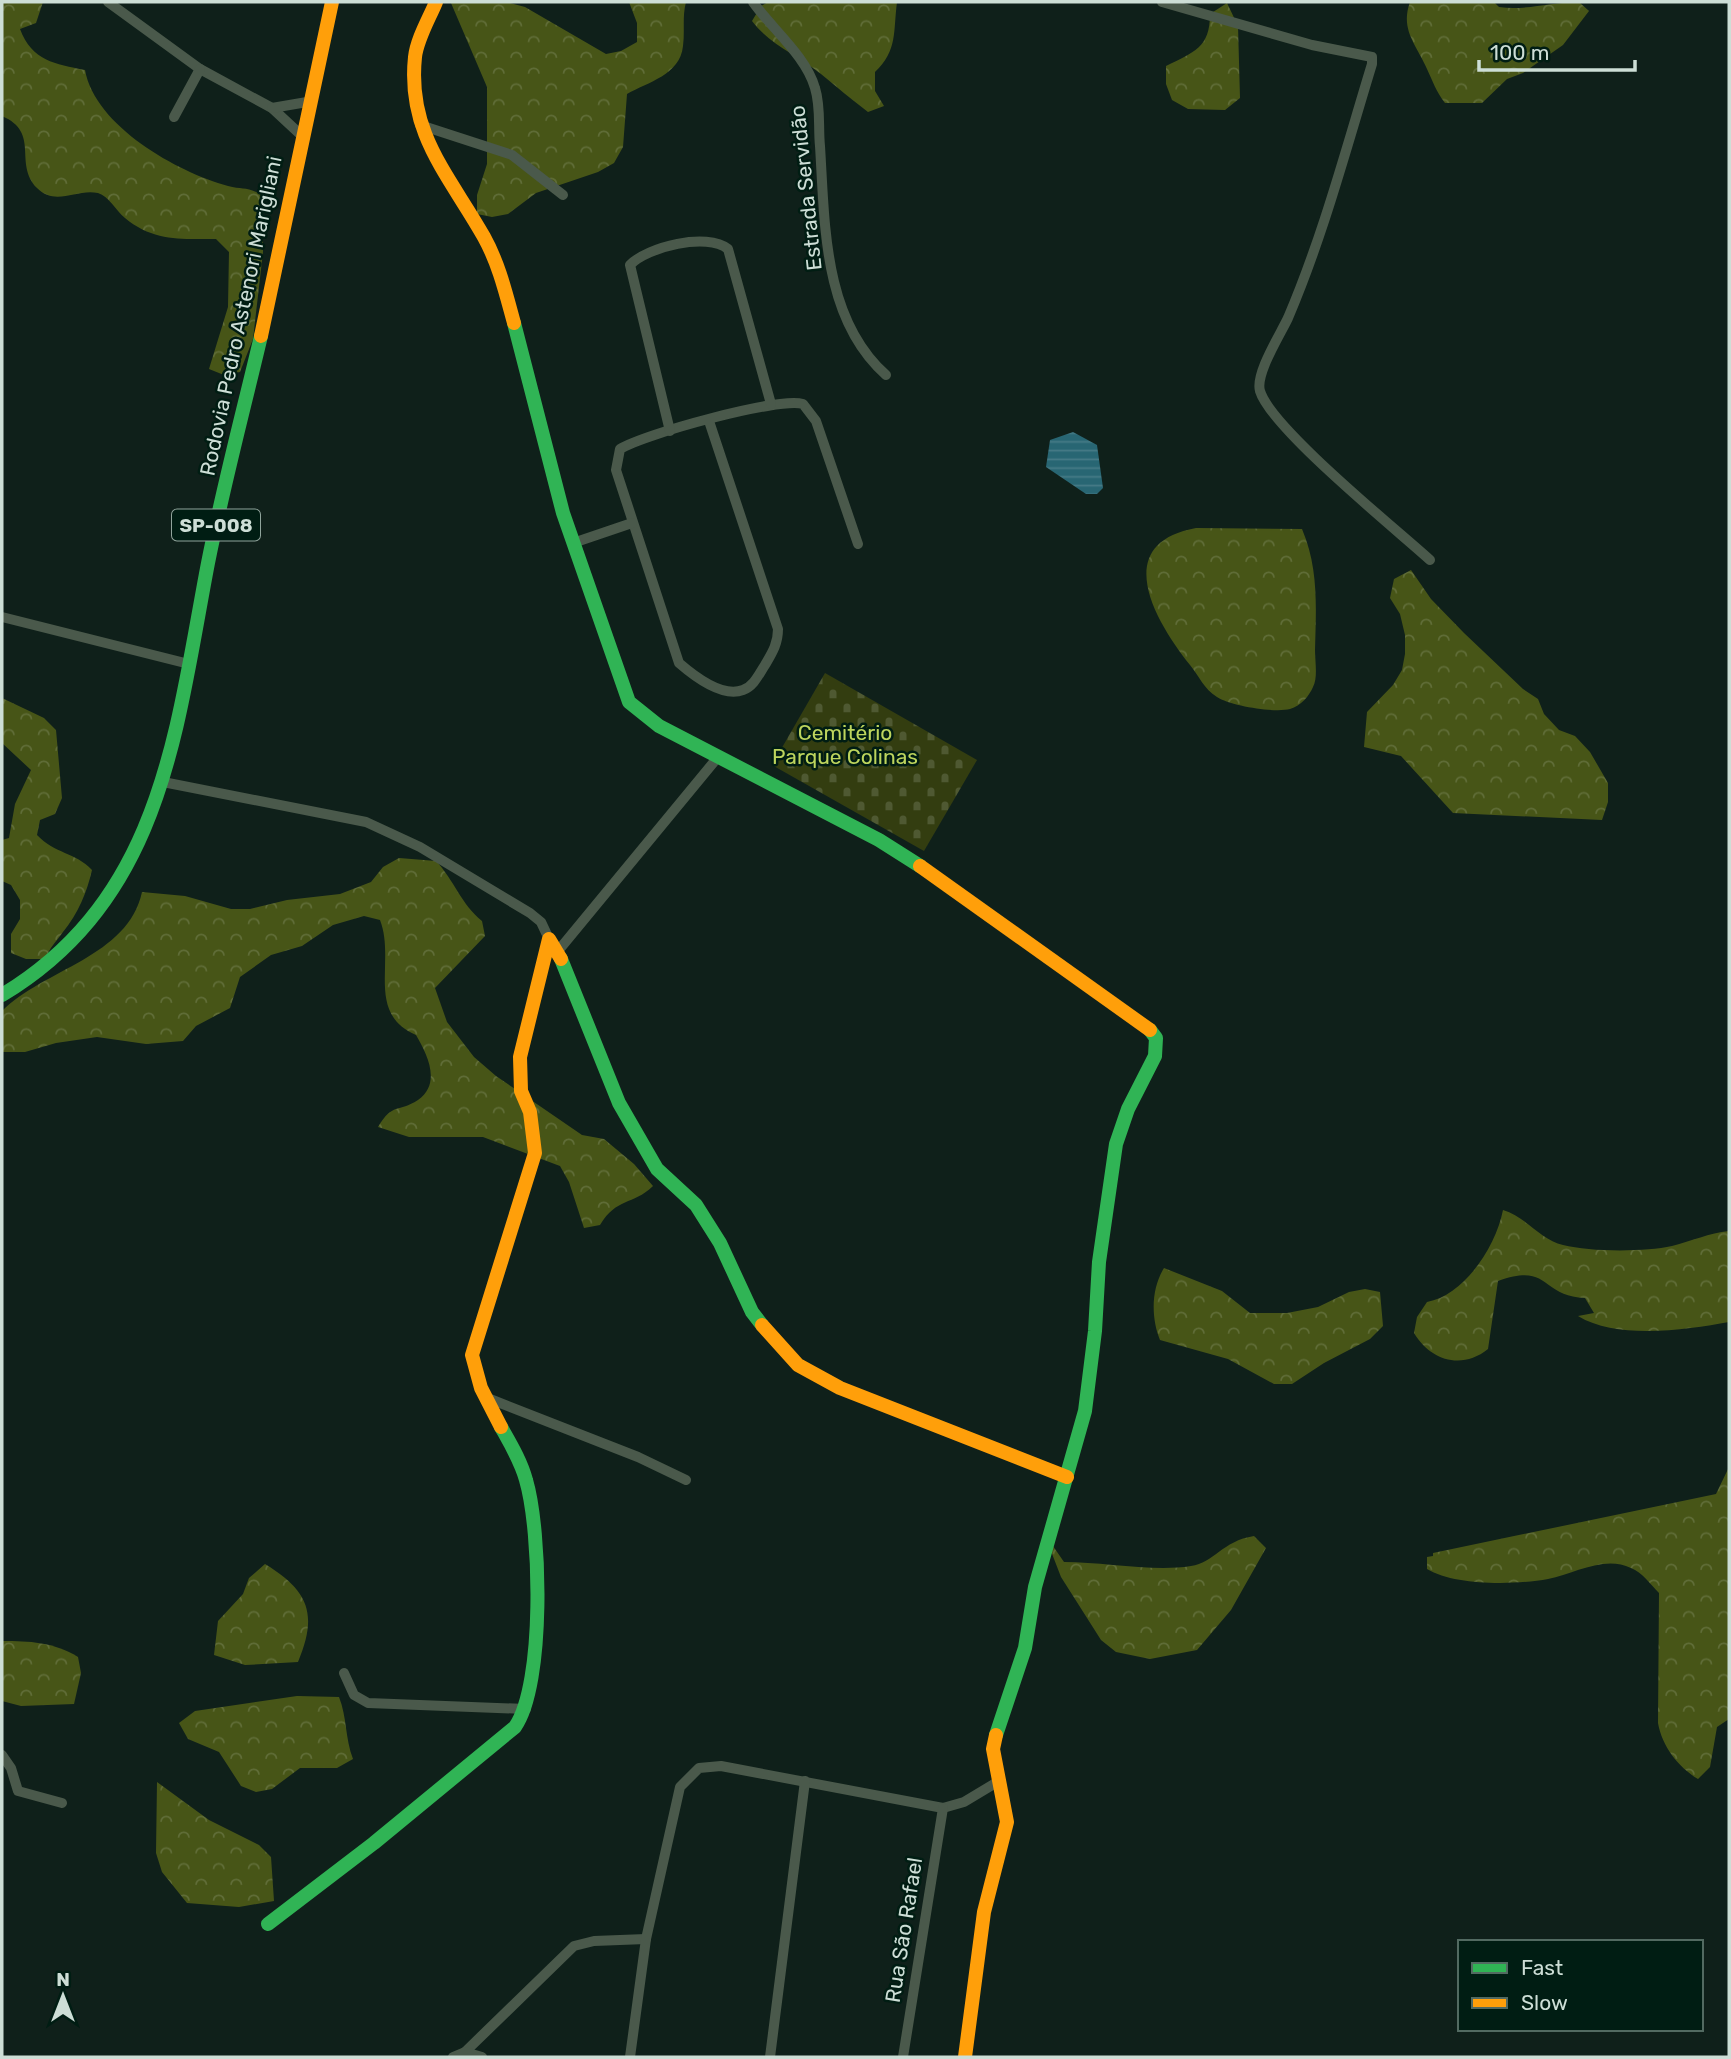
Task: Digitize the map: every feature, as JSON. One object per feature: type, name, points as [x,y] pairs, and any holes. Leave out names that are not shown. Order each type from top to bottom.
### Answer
[{"type":"street","points":[[108,2],[200,69],[272,108],[301,135]]},
{"type":"street","name":"Rodovia Pedro Astenori Marigliani","points":[[2,995],[48,964],[81,934],[140,843],[163,782],[213,539],[281,243],[307,102],[332,2]]},
{"type":"street","points":[[436,2],[415,54],[414,100],[420,125],[435,159],[485,239],[502,278],[550,469],[629,702],[639,713],[659,726],[879,840],[921,866],[1148,1028],[1156,1038],[1155,1056],[1128,1109],[1116,1144],[1099,1262],[1090,1383],[1067,1477],[1035,1587],[1025,1648],[993,1749],[1006,1822],[984,1912],[965,2057]]},
{"type":"street","name":"Estrada Servidão","points":[[753,2],[803,65],[816,89],[823,207],[838,298],[848,328],[865,357],[886,375]]},
{"type":"street","points":[[1161,2],[1312,46],[1370,56],[1372,64],[1325,215],[1294,303],[1261,373],[1260,390],[1264,400],[1292,436],[1430,560]]},
{"type":"street","points":[[174,117],[200,69]]},
{"type":"street","points":[[272,108],[307,102]]},
{"type":"street","points":[[420,125],[512,155],[563,195]]},
{"type":"street","points":[[670,431],[629,265],[644,255],[696,241],[713,240],[728,249],[771,404]]},
{"type":"street","points":[[709,421],[778,629],[775,648],[753,683],[744,690],[731,692],[695,677],[679,663],[632,523],[617,470],[616,456],[620,449],[670,431],[771,404],[795,401],[810,409],[858,544]]},
{"type":"street","points":[[576,542],[632,523]]},
{"type":"street","points":[[2,617],[189,664]]},
{"type":"street","points":[[558,951],[718,757]]},
{"type":"street","points":[[163,782],[366,822],[421,847],[541,922],[558,951],[619,1103],[657,1168],[696,1205],[720,1242],[752,1312],[775,1343],[798,1365],[839,1388],[1067,1477]]},
{"type":"street","points":[[268,1924],[374,1843],[515,1727],[526,1709],[532,1675],[535,1575],[531,1500],[519,1463],[484,1397],[472,1355],[535,1153],[530,1112],[521,1091],[520,1057],[549,939]]},
{"type":"street","points":[[484,1397],[638,1457],[686,1480]]},
{"type":"street","points":[[344,1673],[354,1695],[368,1703],[526,1709]]},
{"type":"street","points":[[2,1755],[11,1768],[18,1791],[62,1803]]},
{"type":"street","points":[[630,2057],[646,1940],[680,1787],[689,1775],[707,1765],[721,1766],[943,1808],[964,1802],[999,1781]]},
{"type":"street","points":[[770,2057],[804,1781]]},
{"type":"street","name":"Rua São Rafael","points":[[903,2057],[943,1808]]},
{"type":"street","points":[[453,2057],[465,2052],[574,1946],[594,1941],[646,1940]]},
{"type":"street","points":[[465,2052],[482,2057]]},
{"type":"green space","points":[[2,2],[43,2],[36,23],[20,29],[25,40],[38,54],[54,63],[85,70],[92,90],[104,110],[141,144],[186,170],[228,186],[249,189],[263,196],[263,252],[253,339],[240,372],[224,375],[209,369],[228,307],[229,252],[216,239],[180,239],[158,235],[136,226],[98,193],[52,196],[37,188],[30,178],[21,131],[2,116]]},
{"type":"green space","points":[[629,2],[686,2],[684,40],[681,56],[670,71],[627,94],[623,147],[614,163],[598,172],[536,193],[508,214],[492,217],[477,214],[477,195],[487,164],[487,87],[451,3],[510,3],[525,7],[606,54],[621,51],[637,42],[637,23]]},
{"type":"green space","points":[[768,2],[897,2],[891,48],[875,72],[875,91],[884,106],[868,112],[812,67],[759,30],[752,21],[761,6]]},
{"type":"green space","points":[[1410,2],[1494,2],[1499,7],[1509,8],[1579,2],[1589,11],[1563,45],[1523,73],[1507,79],[1482,103],[1445,103],[1408,29],[1407,12]]},
{"type":"green space","points":[[1227,3],[1238,26],[1240,98],[1225,110],[1188,109],[1172,100],[1166,84],[1166,66],[1198,48],[1207,34],[1210,14]]},
{"type":"green space","points":[[1196,528],[1302,529],[1314,574],[1316,674],[1315,683],[1298,706],[1283,710],[1264,709],[1242,706],[1217,697],[1205,686],[1164,628],[1148,586],[1147,567],[1154,550],[1169,537]]},
{"type":"green space","points":[[1411,570],[1431,599],[1464,633],[1523,689],[1538,699],[1544,714],[1559,730],[1575,736],[1590,752],[1608,783],[1608,802],[1602,820],[1453,813],[1401,756],[1364,747],[1367,712],[1393,685],[1402,670],[1405,635],[1400,614],[1390,598],[1394,579]]},
{"type":"green space","name":"Cemitério Parque Colinas","points":[[825,673],[977,760],[924,851],[772,765]]},
{"type":"green space","points":[[2,698],[44,718],[56,730],[62,798],[55,814],[40,820],[37,835],[92,870],[85,895],[45,959],[26,959],[11,953],[11,934],[20,919],[20,900],[11,885],[2,881],[2,840],[9,838],[15,804],[31,770],[2,743]]},
{"type":"green space","points":[[399,858],[436,861],[468,907],[482,921],[485,936],[435,988],[447,1022],[474,1057],[496,1076],[582,1135],[604,1139],[634,1164],[653,1186],[612,1210],[600,1225],[584,1228],[569,1182],[560,1166],[483,1137],[409,1137],[378,1127],[392,1111],[418,1100],[425,1093],[431,1077],[428,1059],[416,1035],[400,1025],[391,1014],[386,1000],[384,936],[380,920],[364,916],[333,925],[302,946],[271,955],[240,977],[230,1008],[196,1026],[183,1041],[146,1044],[97,1037],[56,1043],[25,1052],[2,1052],[2,1011],[20,996],[103,947],[120,932],[134,914],[142,892],[185,896],[231,909],[250,909],[287,900],[340,894],[371,882],[383,867]]},
{"type":"green space","points":[[1503,1210],[1555,1242],[1588,1249],[1661,1248],[1729,1231],[1729,1322],[1673,1330],[1632,1331],[1612,1328],[1578,1316],[1594,1313],[1585,1298],[1559,1292],[1537,1278],[1515,1276],[1498,1281],[1488,1349],[1458,1361],[1438,1356],[1421,1343],[1414,1333],[1417,1317],[1427,1302],[1454,1290],[1477,1267],[1494,1239]]},
{"type":"green space","points":[[1164,1268],[1222,1291],[1250,1313],[1287,1313],[1318,1307],[1349,1292],[1365,1289],[1380,1292],[1383,1326],[1370,1339],[1324,1363],[1292,1384],[1274,1384],[1228,1359],[1160,1340],[1154,1304],[1157,1285]]},
{"type":"green space","points":[[1729,1467],[1729,1719],[1717,1727],[1710,1767],[1698,1779],[1672,1755],[1660,1732],[1659,1593],[1639,1572],[1621,1565],[1600,1564],[1548,1579],[1486,1583],[1453,1579],[1427,1569],[1427,1557],[1433,1556],[1433,1553],[1716,1494]]},
{"type":"green space","points":[[1044,1533],[1064,1562],[1177,1568],[1199,1564],[1234,1542],[1254,1536],[1266,1548],[1231,1610],[1197,1650],[1150,1659],[1116,1652],[1101,1640],[1061,1577]]},
{"type":"green space","points":[[265,1564],[292,1584],[306,1605],[307,1630],[298,1662],[245,1665],[214,1655],[218,1621],[243,1594],[249,1578]]},
{"type":"green space","points":[[2,1641],[51,1645],[78,1657],[81,1673],[74,1704],[21,1706],[2,1701]]},
{"type":"green space","points":[[297,1696],[339,1697],[353,1759],[337,1768],[300,1768],[272,1789],[256,1792],[241,1786],[219,1752],[188,1739],[179,1723],[195,1711]]},
{"type":"green space","points":[[157,1782],[209,1820],[259,1845],[271,1857],[274,1901],[239,1907],[187,1903],[162,1872],[156,1853]]},
{"type":"water","points":[[1073,432],[1097,445],[1103,488],[1097,494],[1086,494],[1046,467],[1050,440]]},
{"type":"traffic: fast","points":[[514,323],[563,513],[629,702],[659,726],[879,840],[920,866]]},
{"type":"traffic: fast","points":[[2,995],[56,955],[98,910],[129,860],[153,805],[171,748],[214,535],[261,336]]},
{"type":"traffic: fast","points":[[561,959],[619,1103],[657,1169],[696,1205],[720,1243],[752,1312],[762,1325]]},
{"type":"traffic: fast","points":[[996,1735],[1025,1648],[1035,1587],[1085,1411],[1095,1331],[1099,1262],[1116,1144],[1128,1109],[1155,1056],[1156,1038],[1150,1030]]},
{"type":"traffic: fast","points":[[268,1924],[374,1843],[515,1727],[525,1706],[536,1643],[535,1534],[526,1480],[501,1427]]},
{"type":"traffic: slow","points":[[261,336],[332,2]]},
{"type":"traffic: slow","points":[[436,2],[416,50],[414,84],[417,108],[433,152],[494,258],[514,323]]},
{"type":"traffic: slow","points":[[920,866],[1150,1030]]},
{"type":"traffic: slow","points":[[501,1427],[481,1388],[472,1355],[535,1153],[530,1112],[521,1091],[520,1057],[549,939],[561,959]]},
{"type":"traffic: slow","points":[[762,1325],[798,1365],[840,1388],[1067,1477]]},
{"type":"traffic: slow","points":[[965,2057],[984,1912],[1007,1822],[993,1749],[996,1735]]}]
